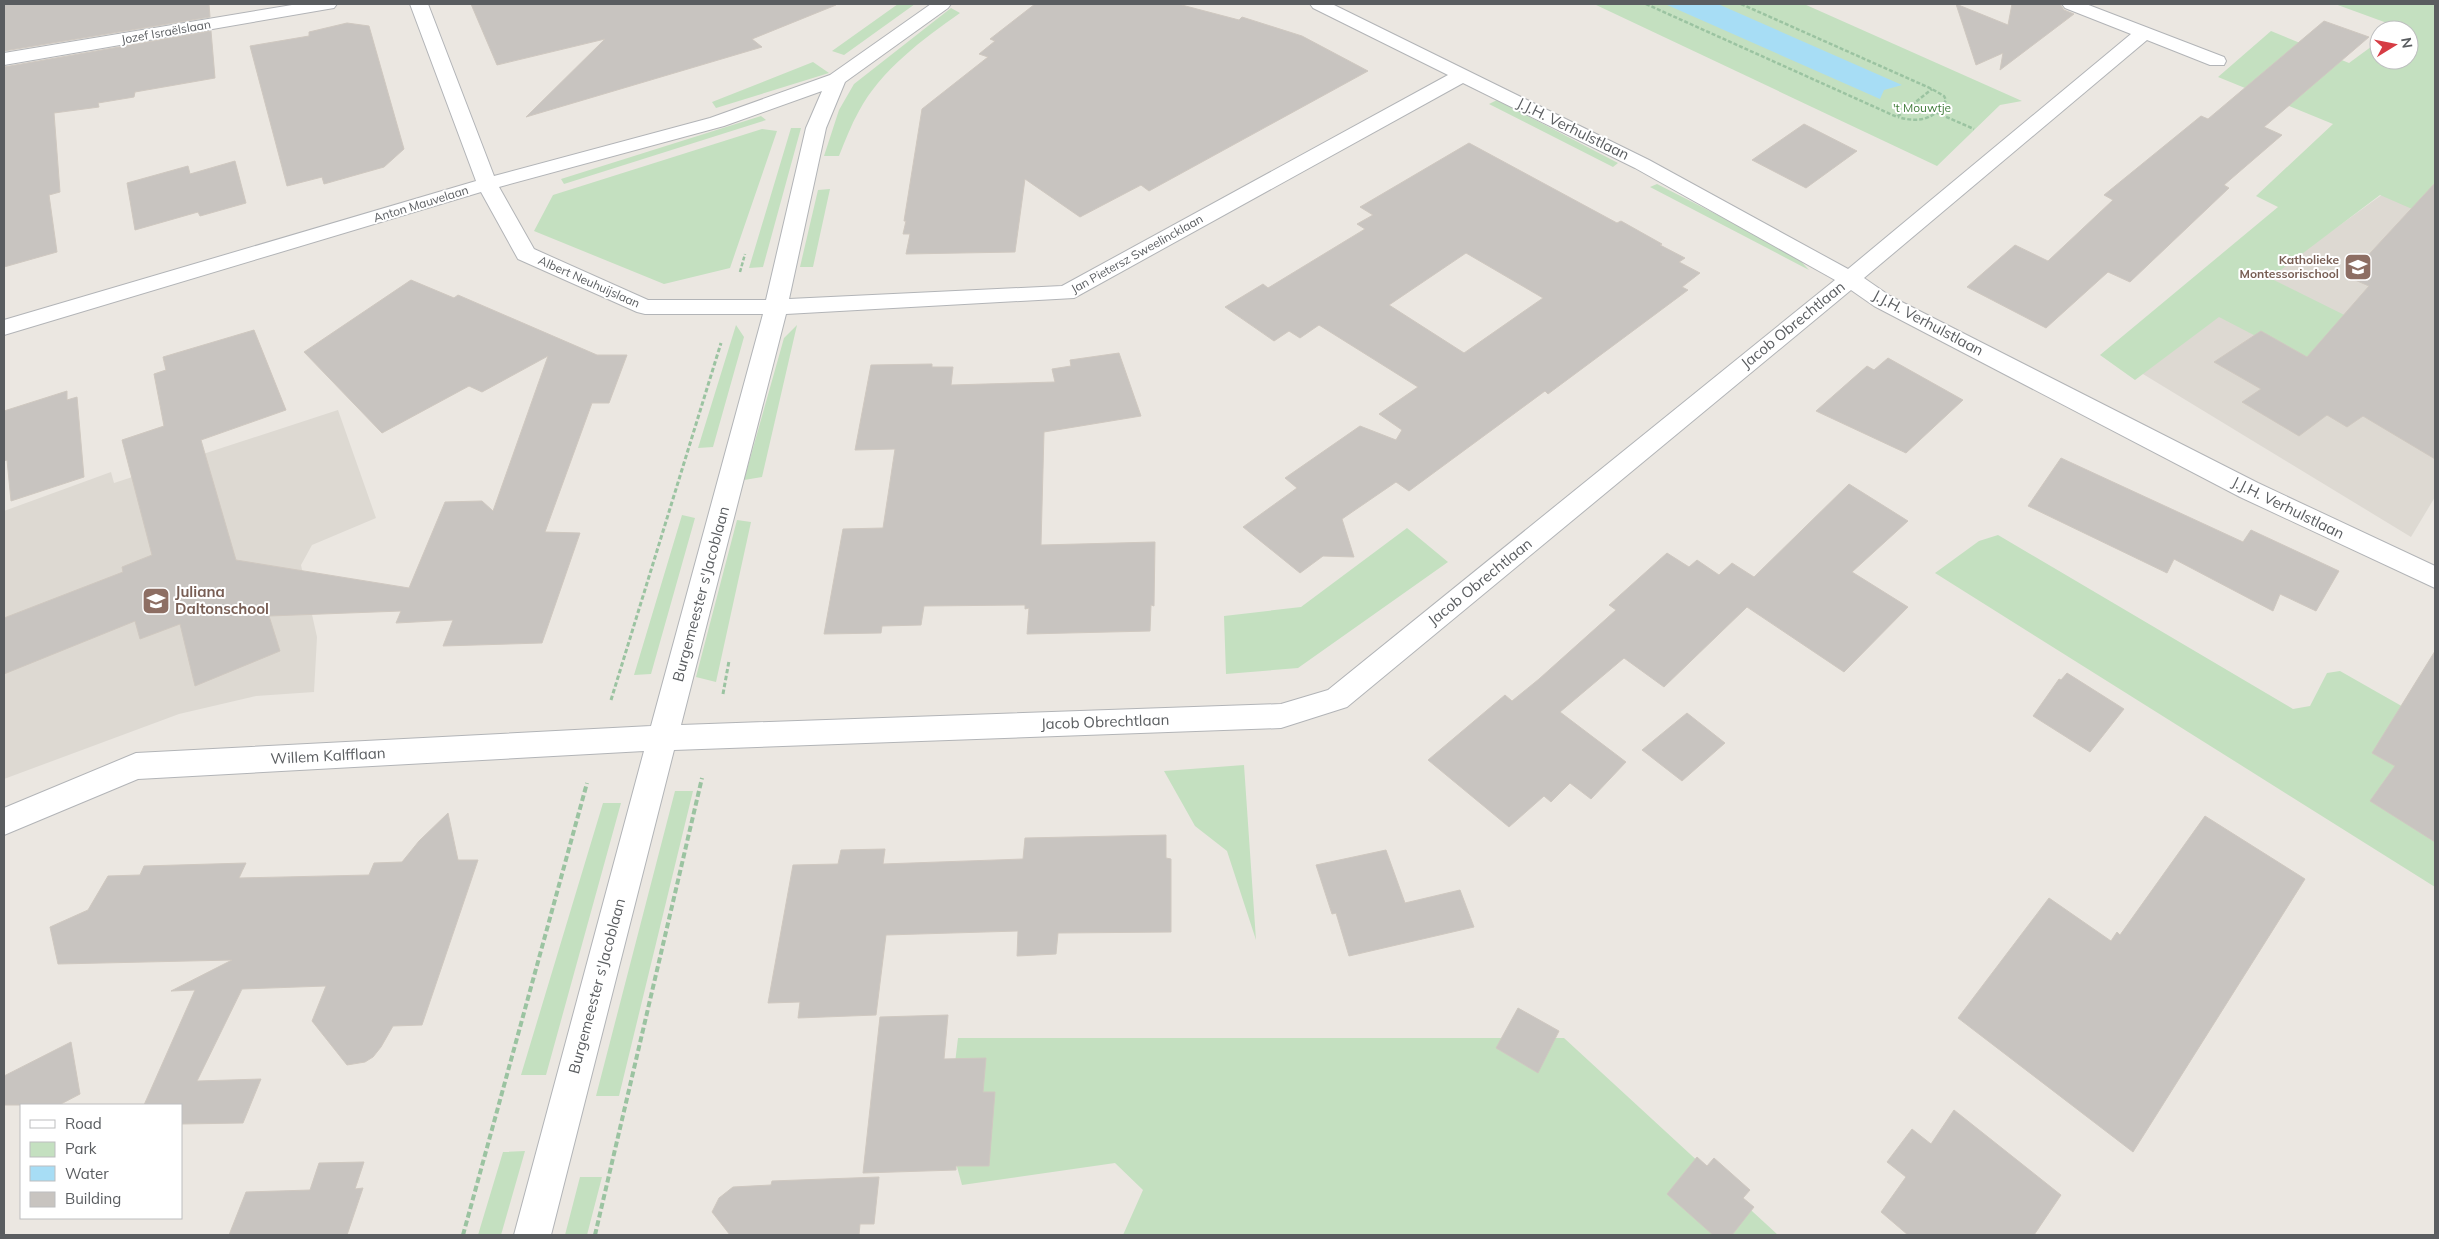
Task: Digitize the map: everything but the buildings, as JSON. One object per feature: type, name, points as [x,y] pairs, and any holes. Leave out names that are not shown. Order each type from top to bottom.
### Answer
[{"type":"street","name":"Jozef Israëlslaan","points":[[4,59],[328,4]]},
{"type":"street","name":"Albert Neuhuijslaan","points":[[419,4],[487,184],[526,254],[645,307],[776,307]]},
{"type":"street","points":[[837,80],[942,4]]},
{"type":"street","name":"J.J.H. Verhulstlaan","points":[[1319,4],[1642,164],[1850,278],[1882,301],[2231,481],[2435,578]]},
{"type":"street","points":[[2071,4],[2217,62]]},
{"type":"street","name":"Jacob Obrechtlaan","points":[[663,738],[1281,716],[1337,700],[1850,278],[2145,32]]},
{"type":"street","name":"Jan Pietersz Sweelincklaan","points":[[776,307],[1066,293],[1463,75]]},
{"type":"street","name":"Anton Mauvelaan","points":[[4,328],[487,184],[717,122],[837,80]]},
{"type":"street","name":"Burgemeester s'Jacoblaan","points":[[532,1235],[776,307],[816,128],[837,80]]},
{"type":"street","name":"Willem Kalfflaan","points":[[4,822],[136,766],[663,738]]},
{"type":"path","points":[[1646,4],[1897,117],[1920,122],[1935,112],[1946,100],[1944,96],[1932,89],[1741,4]]},
{"type":"path","points":[[1897,117],[1932,89]]},
{"type":"path","points":[[1935,112],[1974,129]]},
{"type":"path","points":[[462,1235],[488,1148],[598,741],[724,334],[735,307],[740,270],[746,252]]},
{"type":"path","points":[[595,1235],[698,795],[714,736],[730,660]]},
{"type":"shaded area","name":"Katholieke Montessorischool","points":[[2430,160],[2435,163],[2435,497],[2411,537],[2138,371]]},
{"type":"shaded area","name":"Juliana Daltonschool","points":[[338,410],[376,518],[312,545],[301,565],[317,637],[314,692],[256,696],[179,714],[4,779],[4,511],[111,472],[114,483]]},
{"type":"green space","points":[[898,4],[915,4],[844,55],[832,51]]},
{"type":"green space","name":"'t Mouwtje","points":[[1594,4],[1804,4],[2022,101],[2000,105],[1937,166]]},
{"type":"green space","points":[[2335,4],[2435,4],[2435,219],[2380,195],[2270,278],[2435,360],[2435,429],[2219,317],[2135,380],[2100,355],[2278,207],[2256,196],[2333,124],[2218,77],[2271,31],[2349,63],[2369,48],[2369,70],[2419,70],[2419,20],[2379,20]]},
{"type":"green space","points":[[951,8],[960,13],[904,56],[868,96],[853,122],[839,156],[824,156],[839,110],[854,84]]},
{"type":"green space","points":[[813,62],[829,73],[716,108],[712,102]]},
{"type":"green space","points":[[1497,100],[1618,163],[1613,167],[1489,104]]},
{"type":"green space","points":[[761,116],[766,120],[564,184],[561,179]]},
{"type":"green space","points":[[791,128],[801,128],[763,267],[749,268]]},
{"type":"green space","points":[[762,129],[777,131],[730,268],[664,284],[534,231],[553,195]]},
{"type":"green space","points":[[1657,184],[1794,254],[1809,270],[1650,187]]},
{"type":"green space","points":[[830,189],[813,267],[800,267],[818,190]]},
{"type":"green space","points":[[736,325],[744,337],[713,447],[698,448]]},
{"type":"green space","points":[[797,325],[762,477],[744,480],[784,338]]},
{"type":"green space","points":[[682,515],[695,518],[651,674],[634,675]]},
{"type":"green space","points":[[737,520],[751,522],[716,682],[696,677]]},
{"type":"green space","points":[[1407,528],[1448,562],[1298,668],[1226,674],[1224,616],[1301,607]]},
{"type":"green space","points":[[1998,535],[2293,709],[2310,706],[2327,673],[2340,671],[2435,725],[2435,887],[1935,573],[1979,541]]},
{"type":"green space","points":[[1244,765],[1256,940],[1227,851],[1195,826],[1164,771]]},
{"type":"green space","points":[[675,791],[693,791],[619,1096],[596,1096]]},
{"type":"green space","points":[[603,803],[621,803],[546,1075],[521,1075]]},
{"type":"green space","points":[[958,1038],[1564,1038],[1778,1235],[1123,1235],[1143,1190],[1115,1163],[962,1185],[947,1130]]},
{"type":"green space","points":[[525,1151],[501,1235],[478,1235],[503,1152]]},
{"type":"green space","points":[[580,1177],[602,1177],[587,1235],[565,1235]]},
{"type":"water","points":[[1665,4],[1718,4],[1902,85],[1884,90],[1880,99]]},
{"type":"place","name":"Katholieke Montessorischool","points":[[2358,267]]},
{"type":"place","name":"Juliana Daltonschool","points":[[156,601]]}]
